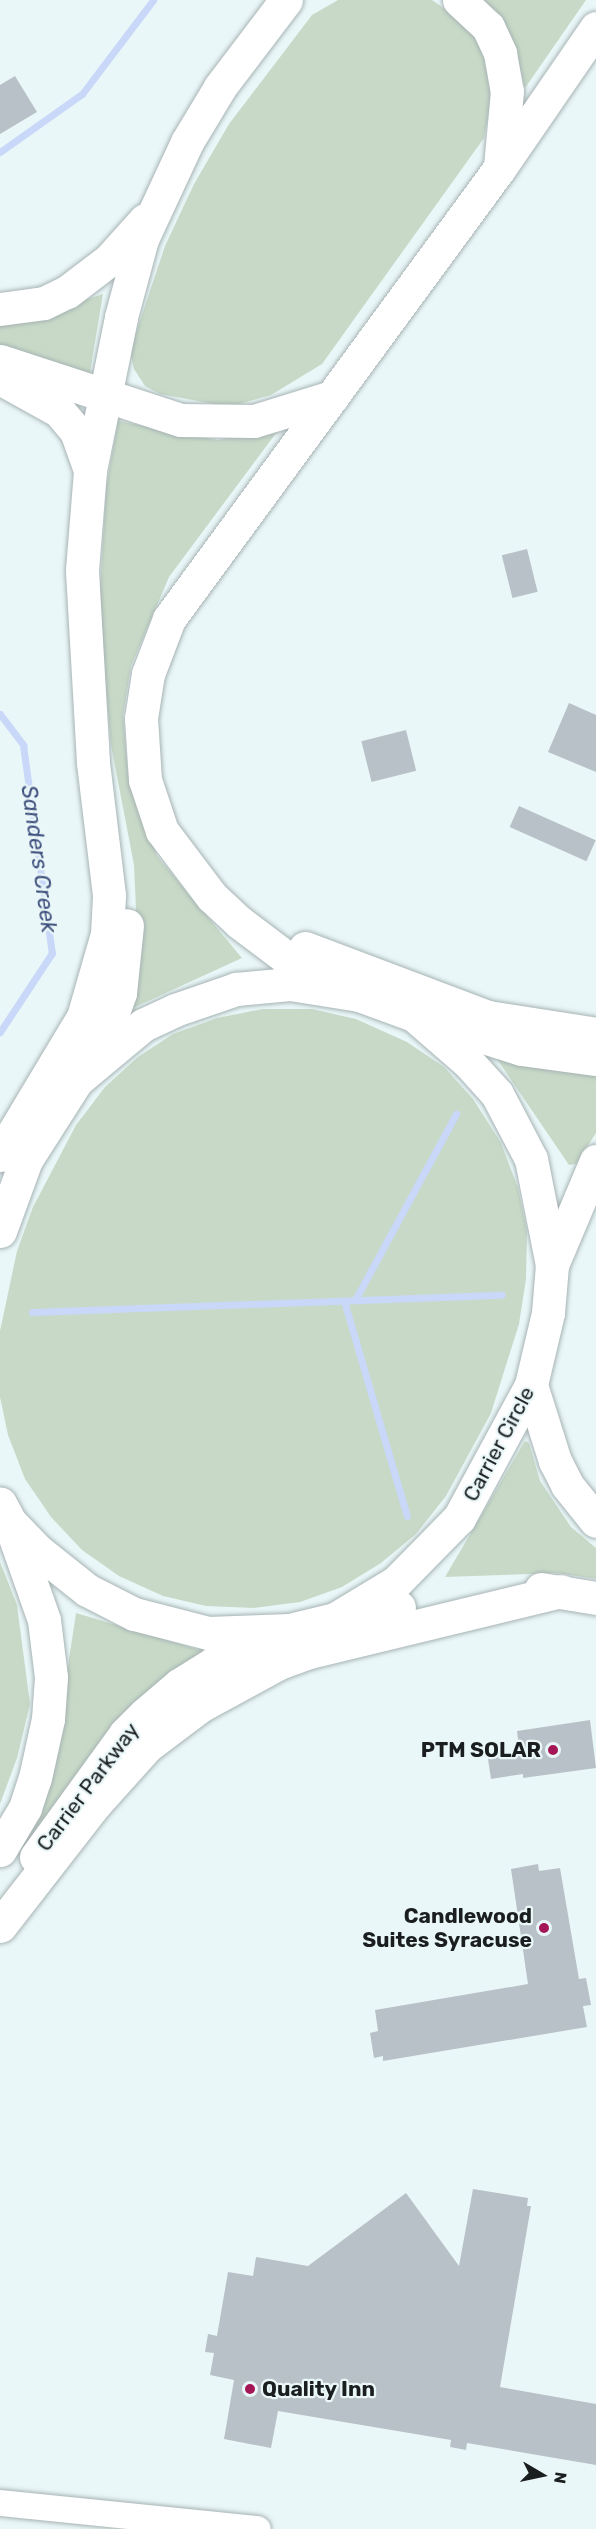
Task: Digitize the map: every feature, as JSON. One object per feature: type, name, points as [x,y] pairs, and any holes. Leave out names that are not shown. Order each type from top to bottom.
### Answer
[{"type":"main road","points":[[459,0],[488,27],[500,53],[507,91],[499,169]]},
{"type":"main road","points":[[0,1193],[13,1157],[83,1017],[107,934],[106,862],[93,762],[85,663],[82,570],[90,470],[104,394],[133,273],[157,208],[187,142],[220,87],[287,1]]},
{"type":"main road","points":[[359,995],[296,965],[239,922],[182,859],[162,831],[145,780],[141,718],[148,674],[169,619],[499,169],[596,28]]},
{"type":"main road","points":[[0,309],[44,303],[67,292],[109,260],[157,208]]},
{"type":"main road","points":[[0,361],[181,420],[210,423],[254,421],[332,397]]},
{"type":"main road","points":[[0,378],[58,411],[76,431],[90,470]]},
{"type":"main road","points":[[77,1080],[108,1026],[120,993],[127,936],[126,860],[85,663]]},
{"type":"main road","points":[[239,922],[488,1017],[596,1034]]},
{"type":"main road","name":"Carrier Circle","points":[[0,1231],[13,1157],[77,1080],[143,1025],[236,989],[290,984],[359,995],[414,1016],[468,1062],[497,1094],[531,1159],[552,1265],[548,1313],[531,1385],[491,1466],[459,1518],[437,1544],[396,1582],[336,1619],[290,1630],[208,1634],[134,1614],[87,1590],[38,1551],[5,1513]]},
{"type":"main road","points":[[414,1016],[521,1049],[596,1059]]},
{"type":"main road","points":[[552,1265],[596,1161]]},
{"type":"main road","points":[[531,1385],[555,1461],[567,1485],[596,1521]]},
{"type":"main road","name":"Carrier Parkway","points":[[0,1850],[25,1808],[35,1778],[48,1719],[51,1677],[44,1620],[5,1513]]},
{"type":"main road","points":[[336,1619],[506,1587],[561,1591],[596,1598]]},
{"type":"main road","points":[[0,1926],[95,1804],[147,1746],[200,1706],[279,1663],[309,1652],[561,1591]]},
{"type":"main road","name":"Carrier Parkway","points":[[0,1913],[78,1797],[145,1714],[213,1664],[290,1630]]},
{"type":"street","points":[[0,2503],[258,2529]]},
{"type":"green space","points":[[338,0],[432,0],[469,26],[483,52],[492,97],[484,138],[322,364],[271,395],[239,404],[214,404],[160,394],[145,386],[134,369],[130,351],[165,246],[194,184],[229,124],[312,15]]},
{"type":"green space","points":[[484,0],[586,0],[525,88],[514,45],[501,20]]},
{"type":"green space","points":[[103,294],[89,378],[0,351],[0,319],[45,313]]},
{"type":"green space","points":[[118,421],[218,440],[262,431],[285,421],[169,577],[131,666],[123,715],[128,772],[157,856],[242,958],[133,1008],[126,1003],[136,910],[134,865],[111,745],[99,610],[106,488]]},
{"type":"green space","points":[[263,1009],[312,1009],[356,1019],[407,1042],[444,1067],[473,1099],[501,1143],[518,1188],[527,1231],[526,1279],[519,1324],[491,1413],[446,1496],[416,1534],[381,1563],[342,1587],[300,1602],[254,1608],[206,1606],[163,1596],[119,1576],[82,1550],[51,1517],[25,1479],[8,1435],[0,1397],[0,1331],[17,1251],[33,1207],[76,1125],[105,1087],[138,1057],[173,1034],[217,1018]]},
{"type":"green space","points":[[495,1056],[596,1066],[596,1133],[576,1164],[569,1165]]},
{"type":"green space","points":[[525,1441],[529,1443],[540,1481],[571,1527],[596,1548],[596,1579],[557,1573],[445,1577]]},
{"type":"green space","points":[[0,1562],[17,1605],[30,1704],[17,1758],[0,1804]]},
{"type":"green space","points":[[76,1613],[213,1654],[30,1854],[16,1844],[61,1712]]},
{"type":"building","points":[[15,76],[37,112],[0,134],[0,85]]},
{"type":"building","points":[[527,549],[538,592],[512,598],[502,555]]},
{"type":"building","points":[[569,703],[596,715],[596,772],[548,752]]},
{"type":"building","points":[[406,730],[416,771],[372,782],[361,741]]},
{"type":"building","points":[[519,806],[596,840],[586,861],[510,827]]},
{"type":"building","points":[[590,1720],[596,1768],[523,1778],[523,1774],[491,1779],[488,1759],[519,1749],[517,1731]]},
{"type":"building","name":"Candlewood Suites Syracuse","points":[[538,1864],[539,1871],[560,1868],[579,1979],[586,1978],[591,2005],[583,2006],[587,2027],[383,2061],[383,2056],[374,2058],[370,2033],[378,2031],[375,2010],[528,1984],[511,1869]]},
{"type":"building","points":[[473,2189],[528,2198],[527,2206],[531,2206],[500,2387],[596,2404],[596,2465],[467,2443],[466,2450],[450,2447],[451,2440],[278,2411],[271,2448],[224,2439],[234,2380],[210,2375],[214,2353],[205,2352],[208,2334],[217,2336],[228,2272],[253,2276],[256,2257],[308,2266],[406,2193],[459,2266]]},
{"type":"waterway","name":"Sanders Creek","points":[[0,152],[82,94],[153,0]]},
{"type":"waterway","name":"Sanders Creek","points":[[0,714],[23,745],[52,953],[0,1032]]},
{"type":"waterway","points":[[355,1300],[456,1114]]},
{"type":"waterway","points":[[32,1312],[502,1295]]},
{"type":"waterway","points":[[344,1301],[407,1516]]},
{"type":"place","name":"PTM SOLAR","points":[[553,1750]]},
{"type":"place","name":"Candlewood Suites Syracuse","points":[[544,1928]]},
{"type":"place","name":"Quality Inn","points":[[250,2389]]}]
